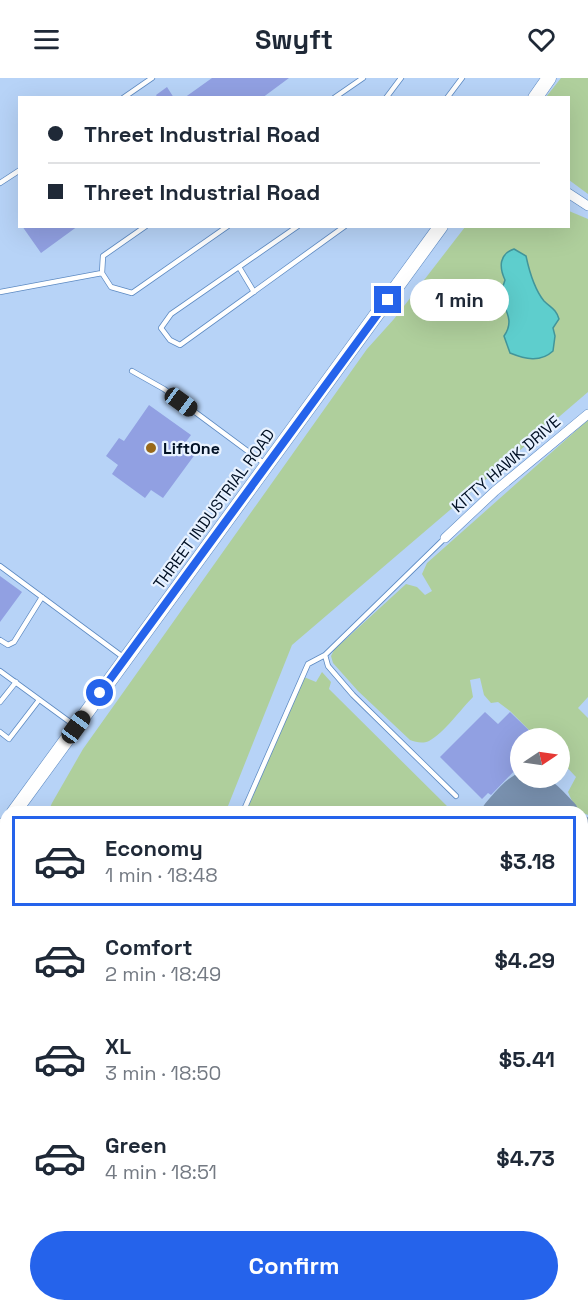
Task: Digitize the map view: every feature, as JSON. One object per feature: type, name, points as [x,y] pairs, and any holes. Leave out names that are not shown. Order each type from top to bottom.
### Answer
[{"type":"street","points":[[536,96],[549,78]]},
{"type":"street","points":[[570,195],[588,206]]},
{"type":"street","name":"THREET INDUSTRIAL ROAD","points":[[18,806],[440,228]]},
{"type":"street","name":"KITTY HAWK DRIVE","points":[[445,538],[495,491],[588,414]]},
{"type":"lane","points":[[126,96],[152,78]]},
{"type":"lane","points":[[337,96],[363,78]]},
{"type":"lane","points":[[388,96],[401,78]]},
{"type":"lane","points":[[448,96],[462,78]]},
{"type":"lane","points":[[0,183],[18,171]]},
{"type":"lane","points":[[143,228],[103,256],[102,273],[111,287],[132,293],[225,228]]},
{"type":"lane","points":[[295,228],[171,314],[161,328],[170,340],[180,345],[342,228]]},
{"type":"lane","points":[[239,267],[254,292]]},
{"type":"lane","points":[[0,292],[102,273]]},
{"type":"lane","points":[[132,371],[164,389],[267,465]]},
{"type":"lane","points":[[246,806],[308,663],[325,655],[445,538]]},
{"type":"lane","points":[[0,566],[125,659]]},
{"type":"lane","points":[[0,640],[8,645],[14,642],[42,597]]},
{"type":"lane","points":[[325,655],[328,666],[353,694],[456,796]]},
{"type":"lane","points":[[0,671],[76,727]]},
{"type":"lane","points":[[0,702],[16,682]]},
{"type":"lane","points":[[0,732],[9,739],[39,700]]},
{"type":"shaded area","points":[[561,78],[588,78],[588,194],[570,181],[570,96],[547,96]]},
{"type":"shaded area","points":[[570,211],[588,219],[588,392],[292,645],[228,806],[51,806],[83,749],[367,349],[394,319],[464,228],[570,228]]},
{"type":"shaded area","points":[[514,249],[526,256],[538,291],[559,319],[553,328],[555,336],[553,351],[543,357],[527,358],[510,353],[504,336],[509,320],[500,295],[505,280],[502,262],[505,254]]},
{"type":"shaded area","points":[[588,420],[588,697],[578,708],[588,718],[588,806],[576,806],[568,792],[576,777],[570,771],[570,728],[527,728],[498,702],[491,703],[484,695],[480,678],[470,680],[473,697],[435,737],[424,742],[410,740],[358,691],[333,663],[331,656],[334,650],[406,584],[417,587],[425,595],[432,591],[422,574],[427,563]]},
{"type":"shaded area","points":[[322,672],[331,682],[329,689],[447,806],[249,806],[304,677],[316,682]]},
{"type":"building","points":[[212,78],[289,78],[265,96],[187,96]]},
{"type":"building","points":[[167,87],[173,96],[157,96]]},
{"type":"building","points":[[23,228],[75,228],[41,253]]},
{"type":"building","name":"LiftOne","points":[[149,405],[191,435],[185,443],[196,453],[163,498],[151,490],[145,498],[112,474],[118,465],[106,456],[119,438],[124,441]]},
{"type":"building","points":[[0,576],[22,592],[0,622]]},
{"type":"building","points":[[485,712],[498,724],[510,712],[527,728],[510,728],[510,775],[491,795],[488,793],[482,799],[440,757]]},
{"type":"taxiway","points":[[500,806],[513,792],[527,785],[539,788],[559,806]]},
{"type":"taxiway","points":[[526,806],[535,800],[544,798],[554,801]]},
{"type":"place","name":"LiftOne","points":[[151,448]]},
{"type":"route","points":[[100,693],[388,300]]}]
